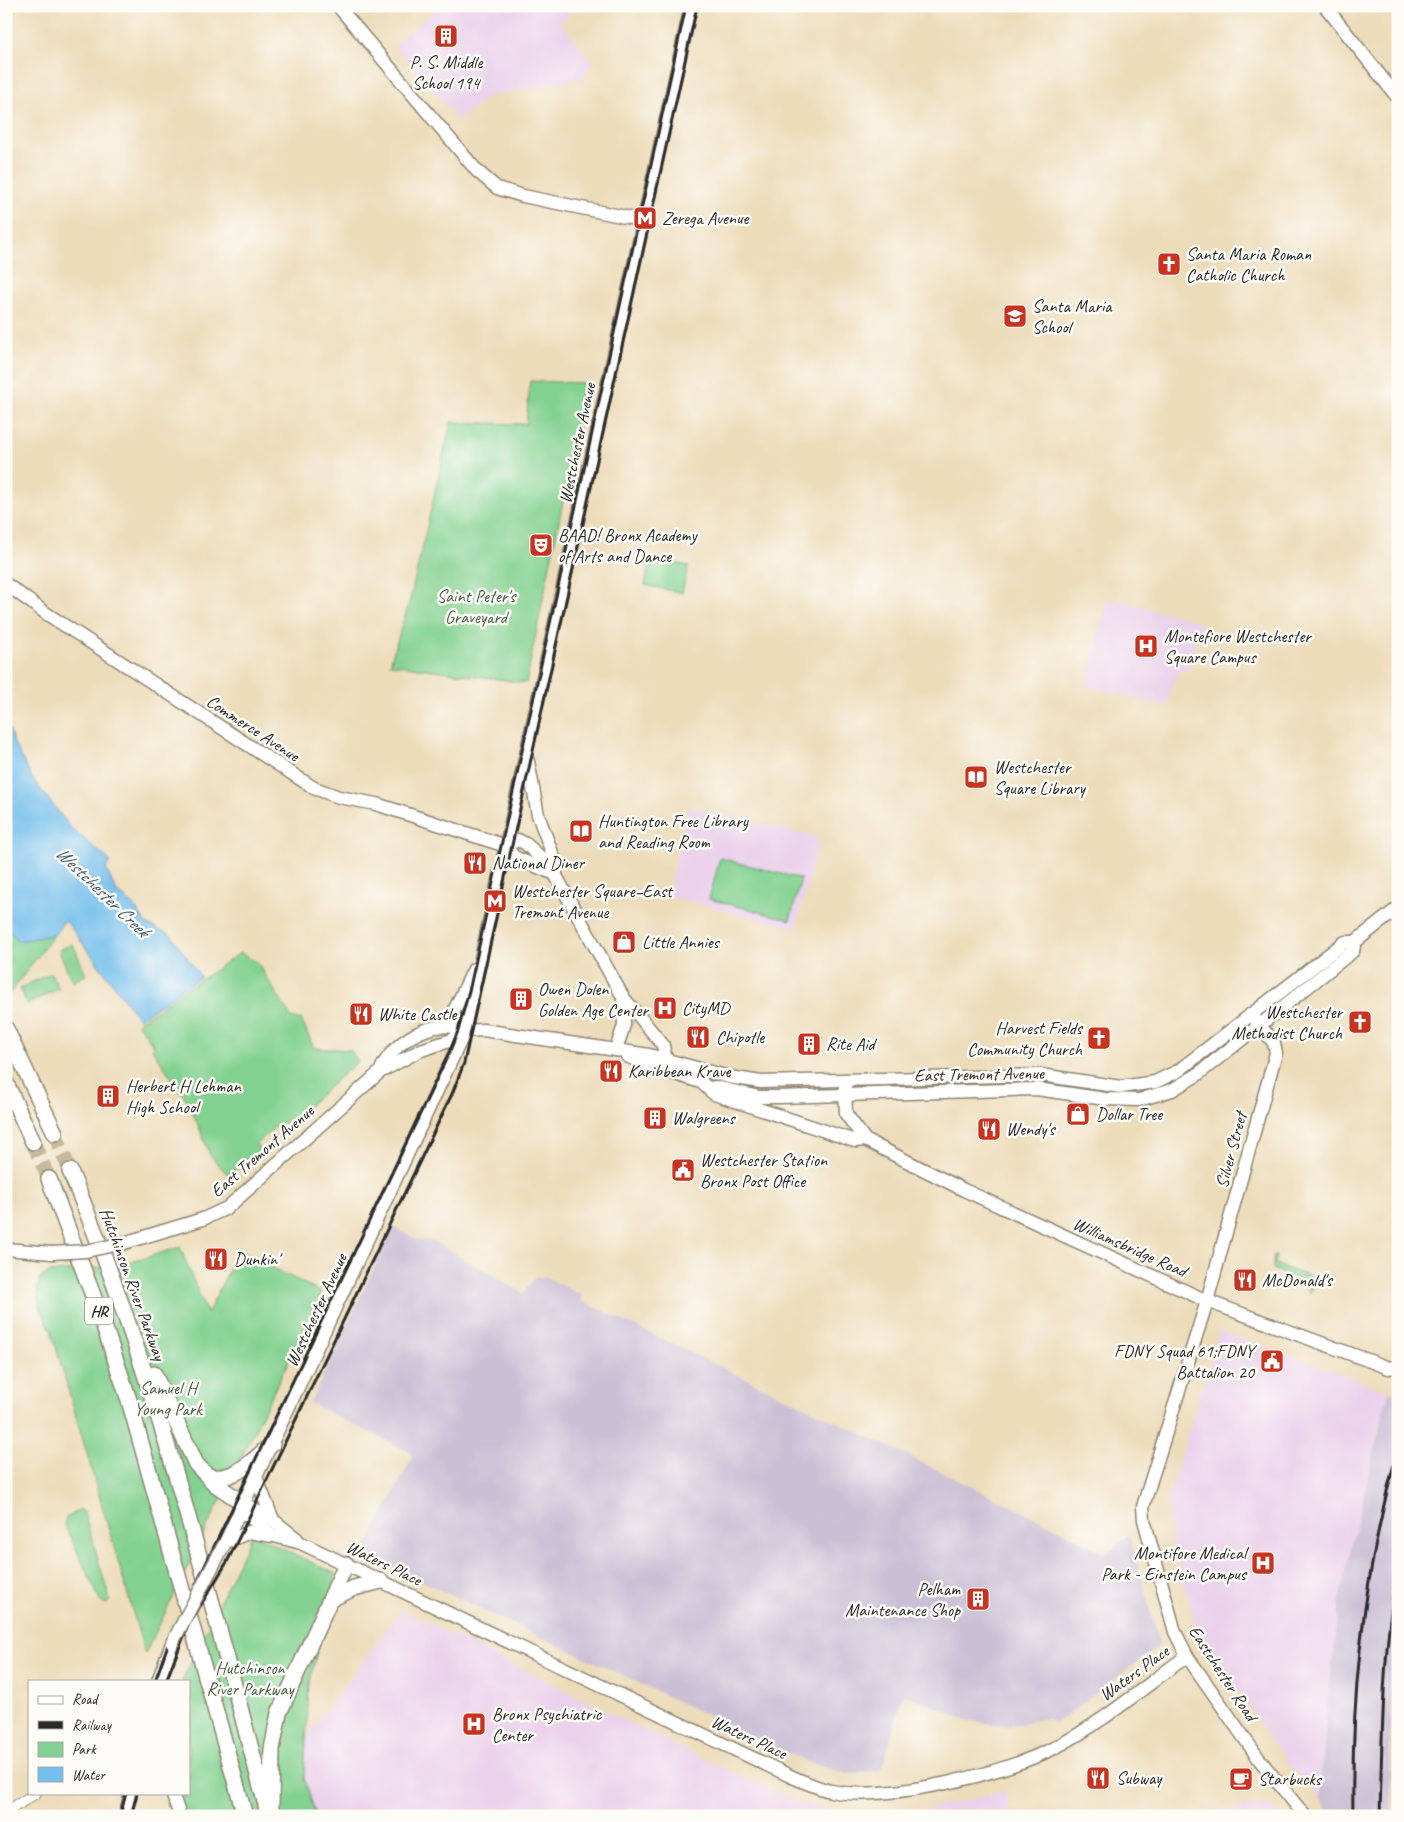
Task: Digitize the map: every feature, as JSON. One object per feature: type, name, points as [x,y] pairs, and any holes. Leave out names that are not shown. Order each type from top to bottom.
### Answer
[{"type":"highway","points":[[6,1029],[55,1134]]},
{"type":"highway","points":[[6,1083],[33,1142]]},
{"type":"highway","name":"Hutchinson River Parkway","points":[[70,1171],[106,1260],[132,1333],[170,1458],[270,1816]]},
{"type":"highway","name":"HR","points":[[49,1180],[121,1375],[158,1500],[245,1816]]},
{"type":"highway","points":[[132,1333],[156,1378],[192,1458],[208,1476],[242,1507]]},
{"type":"highway","points":[[208,1476],[217,1478],[232,1474],[247,1466],[272,1444]]},
{"type":"highway","points":[[270,1816],[274,1728],[287,1690],[346,1564]]},
{"type":"highway","points":[[331,1599],[354,1588],[381,1581]]},
{"type":"main road","points":[[338,6],[477,171],[496,188],[523,196],[645,221]]},
{"type":"main road","name":"Westchester Avenue","points":[[158,1680],[172,1643],[225,1543],[465,1031],[691,6]]},
{"type":"main road","points":[[1325,6],[1398,98]]},
{"type":"main road","name":"Commerce Avenue","points":[[6,584],[48,615],[314,788],[339,797],[386,807],[506,846]]},
{"type":"main road","points":[[527,754],[538,816],[557,866],[556,876]]},
{"type":"main road","points":[[465,1031],[483,1030],[616,1050],[667,1066],[663,1045],[623,996],[551,867],[526,844],[518,840],[506,846],[514,857],[544,868],[556,876]]},
{"type":"main road","points":[[499,879],[523,860]]},
{"type":"main road","name":"East Tremont Avenue","points":[[667,1066],[701,1082],[709,1088],[716,1087],[759,1096],[1037,1088],[1105,1099],[1139,1100],[1156,1096],[1188,1082],[1255,1020],[1345,942],[1355,942],[1398,908]]},
{"type":"main road","name":"Westchester Avenue","points":[[442,1026],[452,1016],[484,946]]},
{"type":"main road","points":[[616,1050],[624,1025],[623,996]]},
{"type":"main road","name":"East Tremont Avenue","points":[[667,1066],[742,1080],[772,1083],[1040,1075],[1121,1087],[1140,1086],[1155,1082],[1178,1071],[1255,1020]]},
{"type":"main road","name":"Silver Street","points":[[1207,1301],[1276,1053],[1274,1043],[1255,1020]]},
{"type":"main road","name":"East Tremont Avenue","points":[[6,1249],[52,1253],[86,1251],[124,1243],[203,1219],[227,1208],[380,1072],[421,1050],[452,1040],[465,1031],[457,1026],[442,1026],[422,1031],[407,1040],[385,1059],[380,1072]]},
{"type":"main road","name":"Williamsbridge Road","points":[[845,1081],[846,1114],[865,1140],[964,1190],[1207,1301],[1393,1367],[1398,1378]]},
{"type":"main road","name":"Williamsbridge Road","points":[[709,1088],[714,1094],[806,1126],[855,1141],[865,1140]]},
{"type":"main road","name":"Eastchester Road","points":[[1207,1301],[1143,1508],[1146,1534],[1175,1632],[1187,1656],[1259,1759],[1305,1816]]},
{"type":"main road","points":[[256,1477],[273,1520]]},
{"type":"main road","name":"Waters Place","points":[[242,1507],[274,1536],[302,1543],[788,1775],[832,1791],[870,1793],[902,1791],[1023,1761],[1068,1741],[1187,1656]]},
{"type":"main road","name":"Waters Place","points":[[242,1507],[273,1520],[302,1543]]},
{"type":"main road","points":[[225,1543],[249,1532],[274,1536]]},
{"type":"main road","points":[[128,1805],[139,1794]]},
{"type":"main road","points":[[172,1795],[180,1816]]},
{"type":"street","points":[[6,1812],[34,1794]]},
{"type":"shaded area","points":[[440,6],[565,6],[571,14],[560,22],[594,63],[586,69],[583,79],[490,95],[458,120],[394,45]]},
{"type":"shaded area","name":"Montefiore Westchester Square Campus","points":[[1108,598],[1201,622],[1189,671],[1179,669],[1166,707],[1086,685]]},
{"type":"shaded area","points":[[689,806],[819,838],[796,928],[667,896]]},
{"type":"shaded area","points":[[393,1227],[418,1240],[433,1241],[523,1293],[536,1276],[542,1279],[544,1276],[581,1295],[582,1301],[915,1459],[1077,1538],[1105,1555],[1129,1534],[1160,1645],[1055,1724],[1048,1718],[1009,1726],[970,1721],[904,1694],[881,1770],[847,1774],[805,1761],[368,1556],[365,1549],[412,1457],[411,1453],[310,1403]]},
{"type":"shaded area","name":"Montifore Medical Park - Einstein Campus","points":[[1219,1331],[1389,1391],[1342,1585],[1330,1682],[1319,1799],[1285,1760],[1197,1631],[1172,1541],[1167,1502]]},
{"type":"shaded area","points":[[1389,1391],[1398,1394],[1398,1671],[1393,1688],[1390,1733],[1392,1816],[1332,1816],[1319,1799],[1330,1682],[1342,1585]]},
{"type":"shaded area","name":"Bronx Psychiatric Center","points":[[401,1610],[708,1761],[804,1805],[856,1816],[316,1816],[304,1778],[307,1736]]},
{"type":"shaded area","points":[[1005,1791],[1011,1816],[888,1816],[914,1812]]},
{"type":"shaded area","points":[[1272,1805],[1280,1816],[1172,1816],[1172,1814]]},
{"type":"green space","name":"Saint Peter's Graveyard","points":[[530,381],[587,383],[526,683],[390,664],[411,596],[451,422],[526,424]]},
{"type":"green space","points":[[650,558],[688,566],[682,593],[645,585]]},
{"type":"green space","points":[[720,858],[801,879],[790,920],[709,899]]},
{"type":"green space","points":[[6,927],[18,941],[54,935],[6,998]]},
{"type":"green space","points":[[73,944],[86,975],[72,982],[59,950]]},
{"type":"green space","points":[[240,953],[257,962],[292,1019],[301,1019],[314,1048],[351,1050],[358,1061],[286,1126],[282,1121],[256,1144],[260,1150],[229,1176],[210,1155],[189,1103],[152,1049],[155,1047],[137,1023]]},
{"type":"green space","points":[[51,973],[59,989],[27,1004],[20,988]]},
{"type":"green space","name":"Samuel H Young Park","points":[[180,1247],[207,1314],[239,1250],[322,1293],[145,1654],[51,1330],[38,1299],[38,1285],[40,1278],[49,1273],[122,1265]]},
{"type":"green space","points":[[1273,1256],[1276,1256],[1274,1264],[1317,1279],[1310,1294],[1307,1290],[1308,1282],[1273,1269]]},
{"type":"green space","points":[[80,1510],[84,1512],[110,1600],[107,1604],[101,1602],[64,1524],[66,1518]]},
{"type":"green space","name":"Hutchinson River Parkway","points":[[252,1534],[336,1574],[309,1685],[304,1778],[316,1816],[186,1816],[178,1794],[190,1794],[190,1680],[182,1680]]},
{"type":"water","name":"Westchester Creek","points":[[6,718],[13,741],[32,778],[70,827],[110,861],[106,869],[117,892],[133,904],[146,924],[171,935],[201,977],[139,1019],[65,920],[54,935],[18,941],[6,927]]},
{"type":"tunnel","points":[[55,1133],[70,1171]]},
{"type":"tunnel","points":[[33,1142],[49,1179]]},
{"type":"railway","points":[[155,1680],[170,1639],[458,1031],[470,987],[686,6]]},
{"type":"railway","points":[[166,1680],[188,1626],[227,1562],[452,1094],[464,1063],[697,6]]},
{"type":"railway","points":[[1353,1816],[1354,1723],[1362,1631],[1376,1540],[1398,1449]]},
{"type":"railway","points":[[1380,1816],[1386,1658],[1398,1564]]},
{"type":"railway","points":[[120,1816],[126,1794]]},
{"type":"railway","points":[[131,1816],[137,1794]]},
{"type":"place","name":"P. S. Middle School 194","points":[[446,36]]},
{"type":"place","name":"Zerega Avenue","points":[[645,218]]},
{"type":"place","name":"Santa Maria Roman Catholic Church","points":[[1169,264]]},
{"type":"place","name":"Santa Maria School","points":[[1015,316]]},
{"type":"place","name":"BAAD! Bronx Academy of Arts and Dance","points":[[541,545]]},
{"type":"place","name":"Montefiore Westchester Square Campus","points":[[1146,646]]},
{"type":"place","name":"Westchester Square Library","points":[[976,777]]},
{"type":"place","name":"Huntington Free Library and Reading Room","points":[[581,831]]},
{"type":"place","name":"National Diner","points":[[475,863]]},
{"type":"place","name":"Westchester Square–East Tremont Avenue","points":[[495,901]]},
{"type":"place","name":"Little Annies","points":[[624,942]]},
{"type":"place","name":"Owen Dolen Golden Age Center","points":[[521,999]]},
{"type":"place","name":"CityMD","points":[[665,1008]]},
{"type":"place","name":"White Castle","points":[[361,1014]]},
{"type":"place","name":"Westchester Methodist Church","points":[[1360,1022]]},
{"type":"place","name":"Chipotle","points":[[698,1037]]},
{"type":"place","name":"Harvest Fields Community Church","points":[[1099,1038]]},
{"type":"place","name":"Rite Aid","points":[[809,1044]]},
{"type":"place","name":"Karibbean Krave","points":[[611,1071]]},
{"type":"place","name":"Herbert H Lehman High School","points":[[108,1096]]},
{"type":"place","name":"Dollar Tree","points":[[1078,1114]]},
{"type":"place","name":"Walgreens","points":[[655,1118]]},
{"type":"place","name":"Wendy's","points":[[989,1129]]},
{"type":"place","name":"Westchester Station Bronx Post Office","points":[[683,1170]]},
{"type":"place","name":"Dunkin'","points":[[216,1259]]},
{"type":"place","name":"McDonald's","points":[[1245,1280]]},
{"type":"place","name":"FDNY Squad 61;FDNY Battalion 20","points":[[1272,1361]]},
{"type":"place","name":"Montifore Medical Park - Einstein Campus","points":[[1263,1563]]},
{"type":"place","name":"Pelham Maintenance Shop","points":[[978,1599]]},
{"type":"place","name":"Bronx Psychiatric Center","points":[[474,1724]]},
{"type":"place","name":"Subway","points":[[1098,1778]]},
{"type":"place","name":"Starbucks","points":[[1241,1779]]}]
